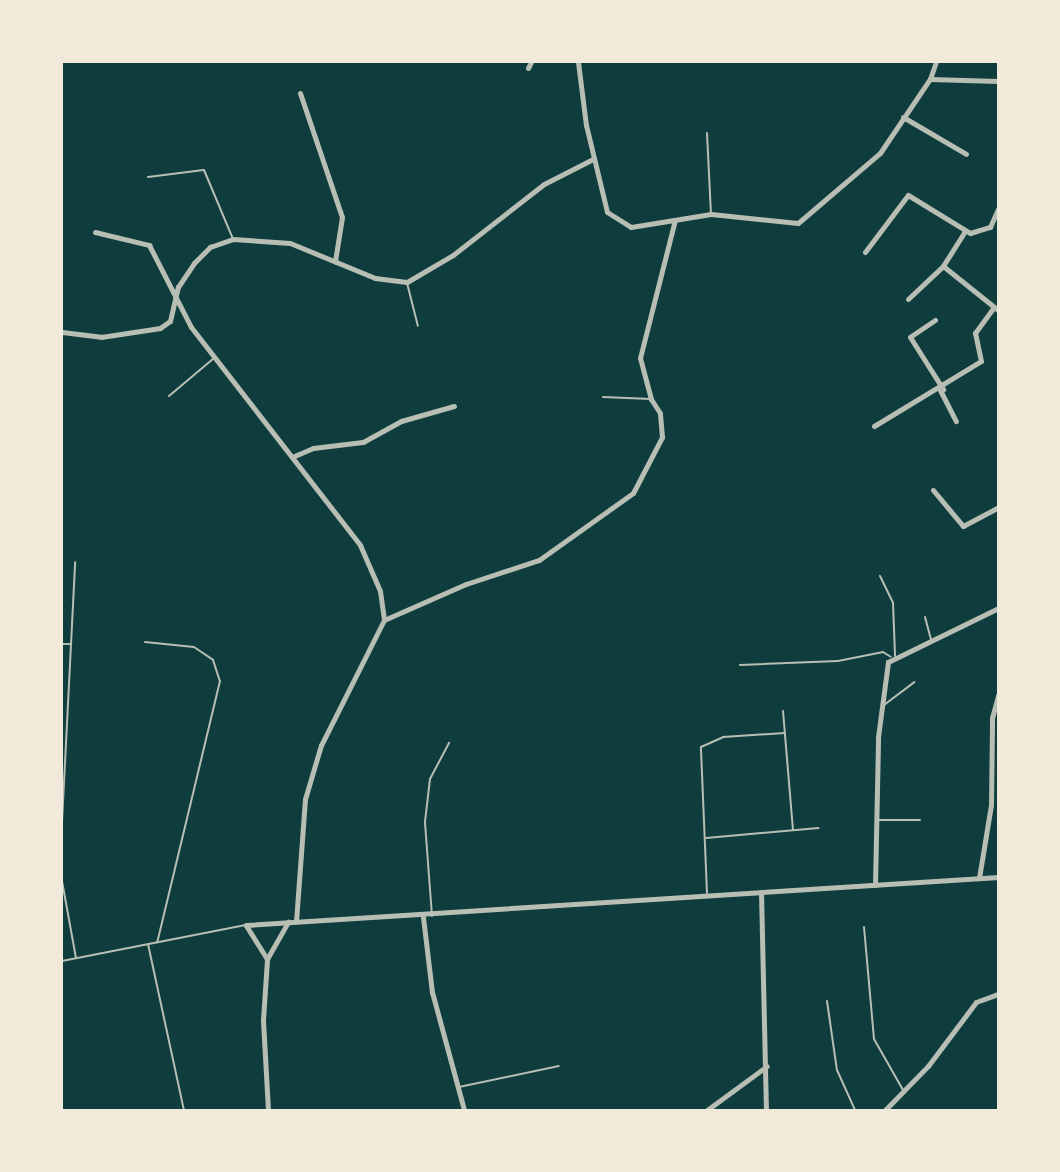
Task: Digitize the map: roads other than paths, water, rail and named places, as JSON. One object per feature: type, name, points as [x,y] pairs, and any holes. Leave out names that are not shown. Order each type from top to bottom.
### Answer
[{"type":"street","points":[[578,62],[593,159],[614,221],[631,227],[711,214],[798,223],[880,153],[930,79],[936,62]]},
{"type":"street","points":[[930,79],[999,81]]},
{"type":"street","points":[[300,93],[342,217],[335,261]]},
{"type":"street","points":[[903,117],[966,154]]},
{"type":"street","points":[[62,332],[101,337],[160,328],[170,321],[175,297],[194,263],[210,247],[233,239],[290,243],[375,278],[406,282],[453,255],[544,184],[593,159]]},
{"type":"street","points":[[865,252],[908,195],[965,231],[990,227],[999,209]]},
{"type":"street","points":[[384,620],[466,584],[539,560],[633,493],[662,437],[660,413],[651,399],[640,358],[675,220]]},
{"type":"street","points":[[908,299],[943,266],[965,231]]},
{"type":"street","points":[[96,232],[147,242],[175,297],[216,356],[360,545],[374,571],[384,620],[312,770],[300,828],[296,921]]},
{"type":"street","points":[[874,426],[942,390],[981,361],[975,333],[996,309],[943,266]]},
{"type":"street","points":[[935,320],[910,337],[942,390],[957,421]]},
{"type":"street","points":[[292,457],[313,448],[363,442],[401,421],[454,406]]},
{"type":"street","points":[[933,490],[963,526],[999,507]]},
{"type":"street","points":[[875,885],[881,706],[893,657],[997,609],[999,617]]},
{"type":"street","points":[[979,878],[991,805],[992,718],[999,695]]},
{"type":"street","points":[[267,959],[246,926],[296,921],[423,917],[999,877]]},
{"type":"street","points":[[761,892],[766,1110]]},
{"type":"street","points":[[423,917],[432,992],[464,1110]]},
{"type":"street","points":[[268,1110],[263,1020],[267,959],[288,922]]},
{"type":"street","points":[[885,1110],[976,1002],[999,994]]},
{"type":"street","points":[[706,1110],[766,1066]]},
{"type":"lane","points":[[707,133],[711,214]]},
{"type":"lane","points":[[148,177],[204,170],[233,239]]},
{"type":"lane","points":[[406,282],[418,326]]},
{"type":"lane","points":[[169,396],[216,356]]},
{"type":"lane","points":[[603,397],[651,399]]},
{"type":"lane","points":[[62,822],[75,562]]},
{"type":"lane","points":[[740,665],[838,662],[883,652],[893,657],[892,603],[880,576]]},
{"type":"lane","points":[[926,617],[931,640]]},
{"type":"lane","points":[[145,642],[194,647],[213,660],[220,681],[158,943]]},
{"type":"lane","points":[[62,644],[71,644]]},
{"type":"lane","points":[[881,706],[893,703],[907,683],[914,682]]},
{"type":"lane","points":[[783,711],[793,830]]},
{"type":"lane","points":[[707,896],[701,747],[723,737],[785,733]]},
{"type":"lane","points":[[432,916],[425,822],[430,779],[449,743]]},
{"type":"lane","points":[[878,820],[920,820]]},
{"type":"lane","points":[[706,838],[819,828]]},
{"type":"lane","points":[[62,881],[76,958]]},
{"type":"lane","points":[[62,961],[246,926]]},
{"type":"lane","points":[[864,927],[874,1039],[903,1090]]},
{"type":"lane","points":[[148,944],[184,1110]]},
{"type":"lane","points":[[827,1001],[837,1070],[855,1110]]},
{"type":"lane","points":[[459,1087],[559,1066]]}]
